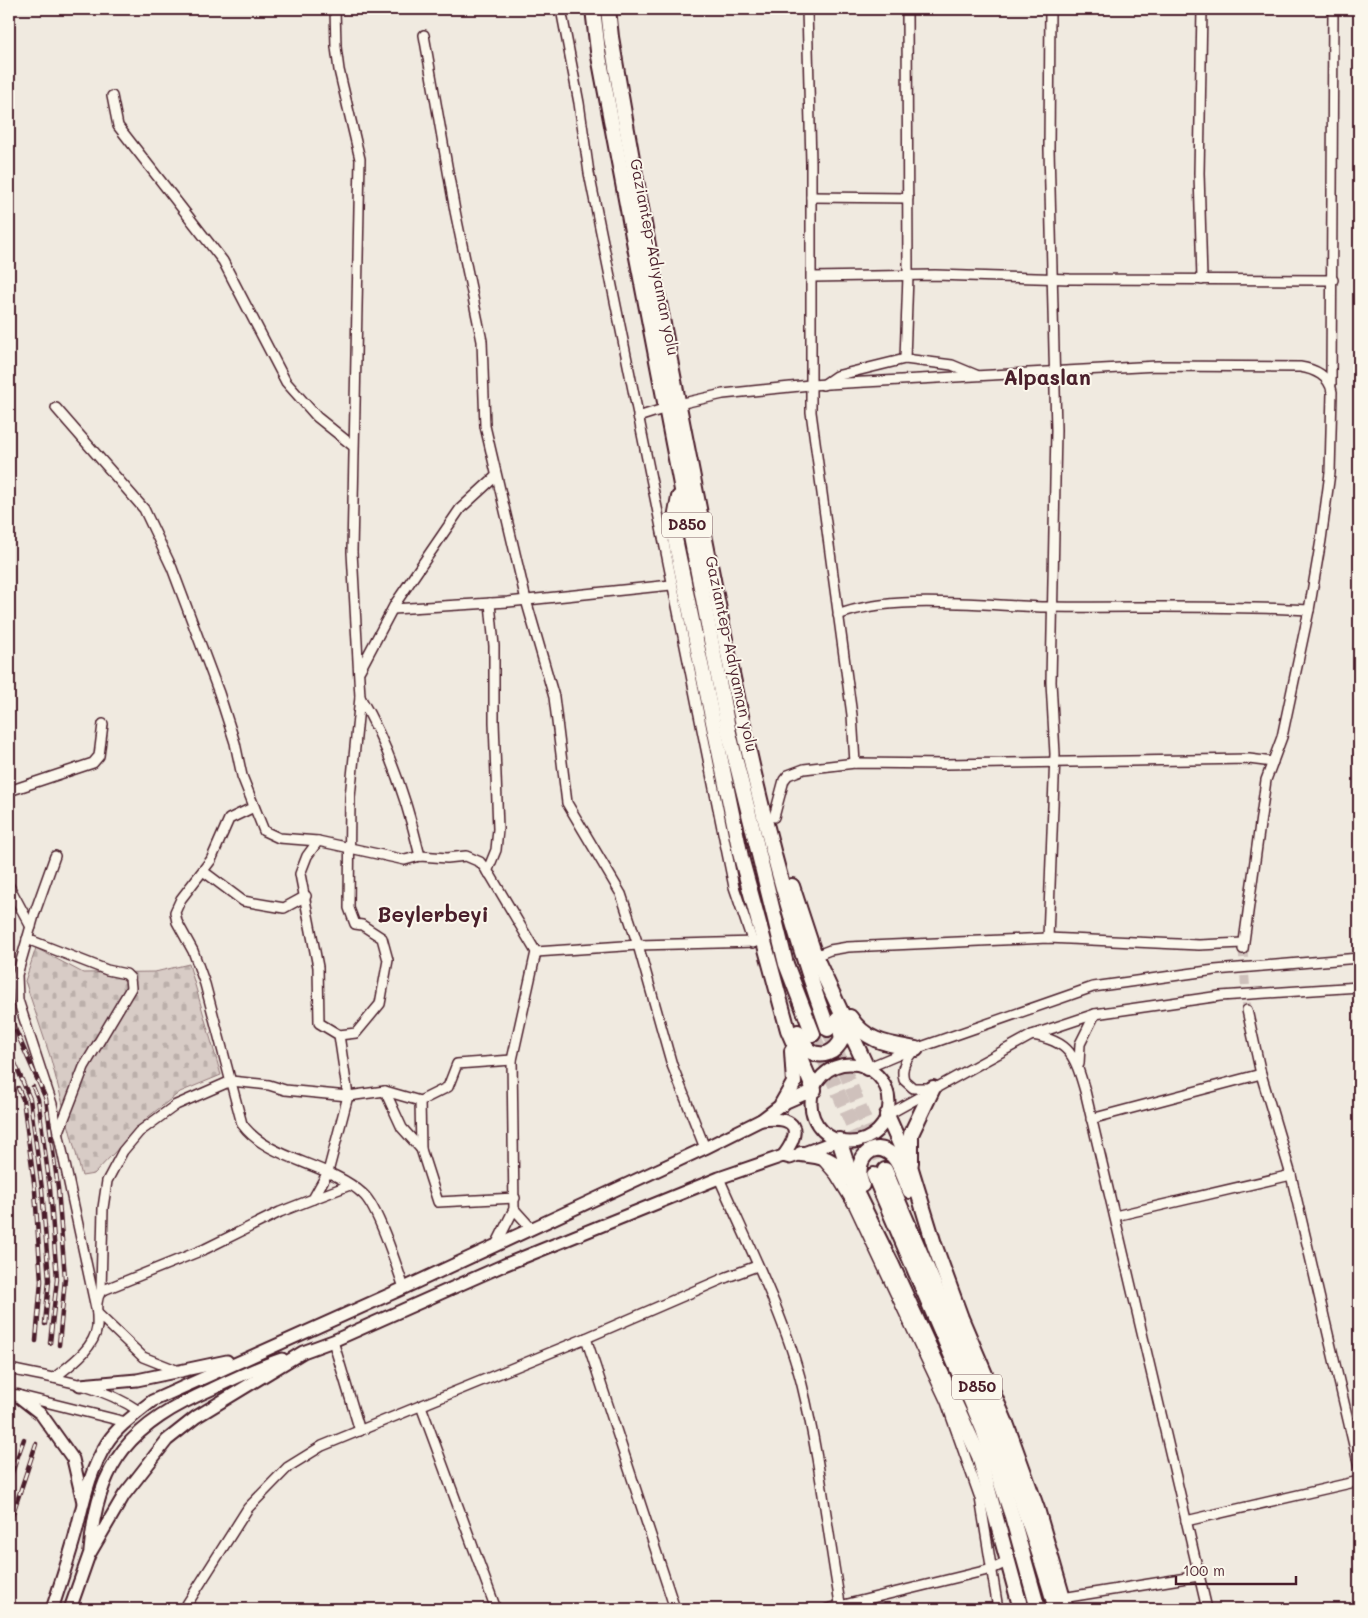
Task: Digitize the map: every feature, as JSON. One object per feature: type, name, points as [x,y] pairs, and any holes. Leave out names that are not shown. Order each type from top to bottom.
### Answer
[{"type":"highway","name":"Gaziantep-Adıyaman yolu","points":[[594,9],[598,51],[672,406],[693,477],[738,697],[770,837],[802,959],[828,1029]]},
{"type":"highway","name":"Gaziantep-Adıyaman yolu","points":[[608,9],[672,406],[680,488],[729,733],[786,964],[813,1034]]},
{"type":"highway","points":[[680,488],[673,529],[759,942],[804,1046],[814,1053],[825,1054],[839,1045],[842,1034],[784,863],[743,684],[706,500],[693,477]]},
{"type":"highway","points":[[815,956],[867,1068]]},
{"type":"highway","points":[[771,966],[788,1030],[794,1067],[794,1083],[782,1104]]},
{"type":"highway","points":[[823,972],[858,1029],[870,1039],[916,1049]]},
{"type":"highway","points":[[788,1030],[814,1090]]},
{"type":"highway","points":[[911,1169],[911,1134],[934,1088]]},
{"type":"highway","points":[[887,1115],[911,1169],[934,1244],[961,1318],[1007,1426],[1037,1509],[1061,1605]]},
{"type":"highway","points":[[839,1140],[856,1192]]},
{"type":"highway","points":[[891,1263],[859,1177],[858,1165],[861,1159],[870,1152],[884,1151],[896,1159],[934,1244]]},
{"type":"highway","points":[[801,1154],[832,1160],[839,1166],[856,1192],[891,1263],[979,1456],[1021,1609]]},
{"type":"highway","name":"D850","points":[[1038,1609],[1012,1516],[984,1429],[879,1173],[991,1418],[1061,1605]]},
{"type":"main road","points":[[89,1556],[92,1528],[106,1479],[119,1454],[144,1427],[187,1400],[263,1366],[333,1341],[504,1266],[719,1178],[783,1156],[790,1158],[839,1140],[852,1141],[865,1138],[878,1129],[887,1115],[888,1097],[886,1088],[881,1080],[867,1068],[852,1064],[836,1067],[822,1076],[814,1090],[812,1105],[815,1119],[825,1132],[839,1140]]},
{"type":"main road","points":[[52,1609],[66,1568],[88,1486],[104,1448],[126,1422],[152,1401],[404,1288],[705,1148],[761,1120],[782,1104],[814,1090]]},
{"type":"main road","points":[[761,1120],[779,1118],[788,1120],[794,1126],[796,1134],[783,1156]]},
{"type":"main road","points":[[70,1609],[89,1556],[124,1495],[166,1440],[196,1417],[303,1352]]},
{"type":"main road","points":[[80,1385],[136,1380],[181,1372],[255,1354]]},
{"type":"main road","points":[[14,1395],[41,1414],[74,1459],[84,1503]]},
{"type":"main road","points":[[139,1411],[144,1427]]},
{"type":"main road","points":[[126,1422],[144,1427]]},
{"type":"street","points":[[318,841],[307,856],[300,874],[306,896],[318,967],[319,1024],[339,1035],[356,1033],[380,1004],[388,960],[382,938],[362,925],[355,924],[349,908],[350,797],[360,697],[352,552],[360,159],[336,47],[335,9]]},
{"type":"street","points":[[536,952],[638,945],[759,942],[734,887],[671,585],[589,172],[579,103],[561,9]]},
{"type":"street","points":[[807,9],[812,277],[811,412],[852,715],[855,763]]},
{"type":"street","points":[[906,9],[908,198],[906,359]]},
{"type":"street","points":[[1048,938],[1055,761],[1051,682],[1051,607],[1056,430],[1053,371],[1054,278],[1049,149],[1050,9]]},
{"type":"street","points":[[1202,9],[1199,173],[1202,280]]},
{"type":"street","points":[[815,956],[830,950],[848,947],[1048,938],[1243,946],[1251,901],[1255,850],[1266,780],[1282,737],[1309,610],[1330,473],[1333,420],[1331,384],[1333,280],[1331,193],[1333,9]]},
{"type":"street","points":[[424,35],[455,211],[482,341],[485,426],[526,600],[554,697],[567,803],[621,894],[638,945],[672,1065],[705,1148]]},
{"type":"street","points":[[112,96],[118,126],[223,261],[286,382],[318,418],[353,446]]},
{"type":"street","points":[[811,197],[908,198]]},
{"type":"street","points":[[812,277],[908,276],[1333,280]]},
{"type":"street","points":[[823,385],[836,376],[906,359],[952,365],[978,376]]},
{"type":"street","points":[[638,417],[672,406],[723,394],[810,385],[1053,371],[1097,371],[1157,366],[1300,367],[1317,371],[1331,384]]},
{"type":"street","points":[[56,408],[144,509],[172,568],[219,692],[235,743],[242,776],[264,831],[279,838],[318,841],[405,860],[420,856],[447,858],[466,856],[480,862],[536,952],[512,1060],[514,1209],[496,1245]]},
{"type":"street","points":[[359,673],[392,608],[460,509],[496,476]]},
{"type":"street","points":[[392,608],[490,603],[671,585]]},
{"type":"street","points":[[487,872],[496,850],[498,829],[494,731],[495,672],[490,603]]},
{"type":"street","points":[[838,615],[865,606],[903,604],[1051,607],[1245,606],[1309,610]]},
{"type":"street","points":[[360,697],[379,730],[412,820],[420,856]]},
{"type":"street","points":[[9,791],[94,763],[99,756],[103,724]]},
{"type":"street","points":[[774,817],[784,780],[788,775],[804,769],[855,763],[946,764],[1249,759],[1273,762]]},
{"type":"street","points":[[254,808],[229,819],[211,860],[181,898],[175,912],[177,922],[193,951],[205,984],[242,1124],[249,1134],[263,1145],[328,1172],[365,1195],[379,1221],[404,1288]]},
{"type":"street","points":[[55,856],[27,939],[17,975],[16,991],[40,1064],[58,1134],[97,1312],[143,1357],[181,1372]]},
{"type":"street","points":[[203,871],[243,901],[284,908],[306,896]]},
{"type":"street","points":[[9,886],[31,927]]},
{"type":"street","points":[[27,939],[107,970],[126,974],[131,982],[131,988],[84,1068],[58,1134]]},
{"type":"street","points":[[867,1068],[1093,987],[1240,967],[1359,958]]},
{"type":"street","points":[[887,1115],[1032,1035],[1095,1014],[1220,996],[1359,987]]},
{"type":"street","points":[[1247,1010],[1261,1074],[1291,1175],[1331,1337],[1359,1467]]},
{"type":"street","points":[[1079,1069],[1080,1044],[1095,1014]]},
{"type":"street","points":[[313,1198],[328,1172],[348,1096],[339,1035]]},
{"type":"street","points":[[1032,1035],[1055,1040],[1073,1056],[1079,1069],[1207,1609]]},
{"type":"street","points":[[916,1049],[907,1058],[903,1068],[904,1080],[913,1088],[934,1088]]},
{"type":"street","points":[[54,1378],[76,1361],[91,1343],[97,1329],[107,1181],[115,1163],[138,1132],[151,1120],[176,1105],[231,1081],[269,1085],[285,1090],[348,1096],[385,1091],[420,1101],[448,1087],[457,1064],[512,1060]]},
{"type":"street","points":[[1091,1119],[1261,1074]]},
{"type":"street","points":[[385,1091],[402,1128],[421,1149]]},
{"type":"street","points":[[420,1101],[421,1149],[438,1202],[515,1198]]},
{"type":"street","points":[[819,1156],[835,1175],[854,1206],[946,1402],[980,1498],[998,1609]]},
{"type":"street","points":[[1115,1216],[1291,1175]]},
{"type":"street","points":[[719,1178],[758,1266],[802,1384],[841,1608]]},
{"type":"street","points":[[101,1292],[205,1249],[280,1212],[350,1185]]},
{"type":"street","points":[[514,1209],[532,1228]]},
{"type":"street","points":[[184,1609],[248,1508],[288,1466],[322,1446],[586,1338],[727,1277],[758,1266]]},
{"type":"street","points":[[586,1338],[675,1609]]},
{"type":"street","points":[[333,1341],[360,1431]]},
{"type":"street","points":[[9,1369],[54,1378],[108,1394],[139,1411]]},
{"type":"street","points":[[14,1395],[126,1422]]},
{"type":"street","points":[[421,1406],[496,1609]]},
{"type":"street","points":[[1186,1521],[1359,1481]]},
{"type":"street","points":[[827,1609],[841,1608],[992,1569],[1009,1561]]},
{"type":"street","points":[[1061,1605],[1199,1576]]},
{"type":"green space","points":[[36,948],[83,973],[155,972],[189,964],[221,1075],[180,1092],[148,1117],[94,1174],[82,1176],[50,1056],[25,981]]},
{"type":"tunnel","points":[[1243,949],[1247,1010]]},
{"type":"tunnel","points":[[828,1029],[885,1170]]},
{"type":"tunnel","points":[[813,1034],[874,1175]]},
{"type":"railway","points":[[12,1022],[46,1099],[58,1188],[65,1278],[59,1345]]},
{"type":"railway","points":[[9,1049],[30,1099],[42,1189],[49,1280],[45,1324]]},
{"type":"railway","points":[[33,1087],[38,1099],[50,1189],[57,1279],[50,1343]]},
{"type":"railway","points":[[18,1088],[23,1099],[35,1190],[41,1281],[36,1341]]},
{"type":"railway","points":[[9,1481],[24,1439]]},
{"type":"railway","points":[[9,1525],[36,1444]]},
{"type":"district","name":"Alpaslan","points":[[1047,378]]},
{"type":"district","name":"Beylerbeyi","points":[[433,915]]}]
